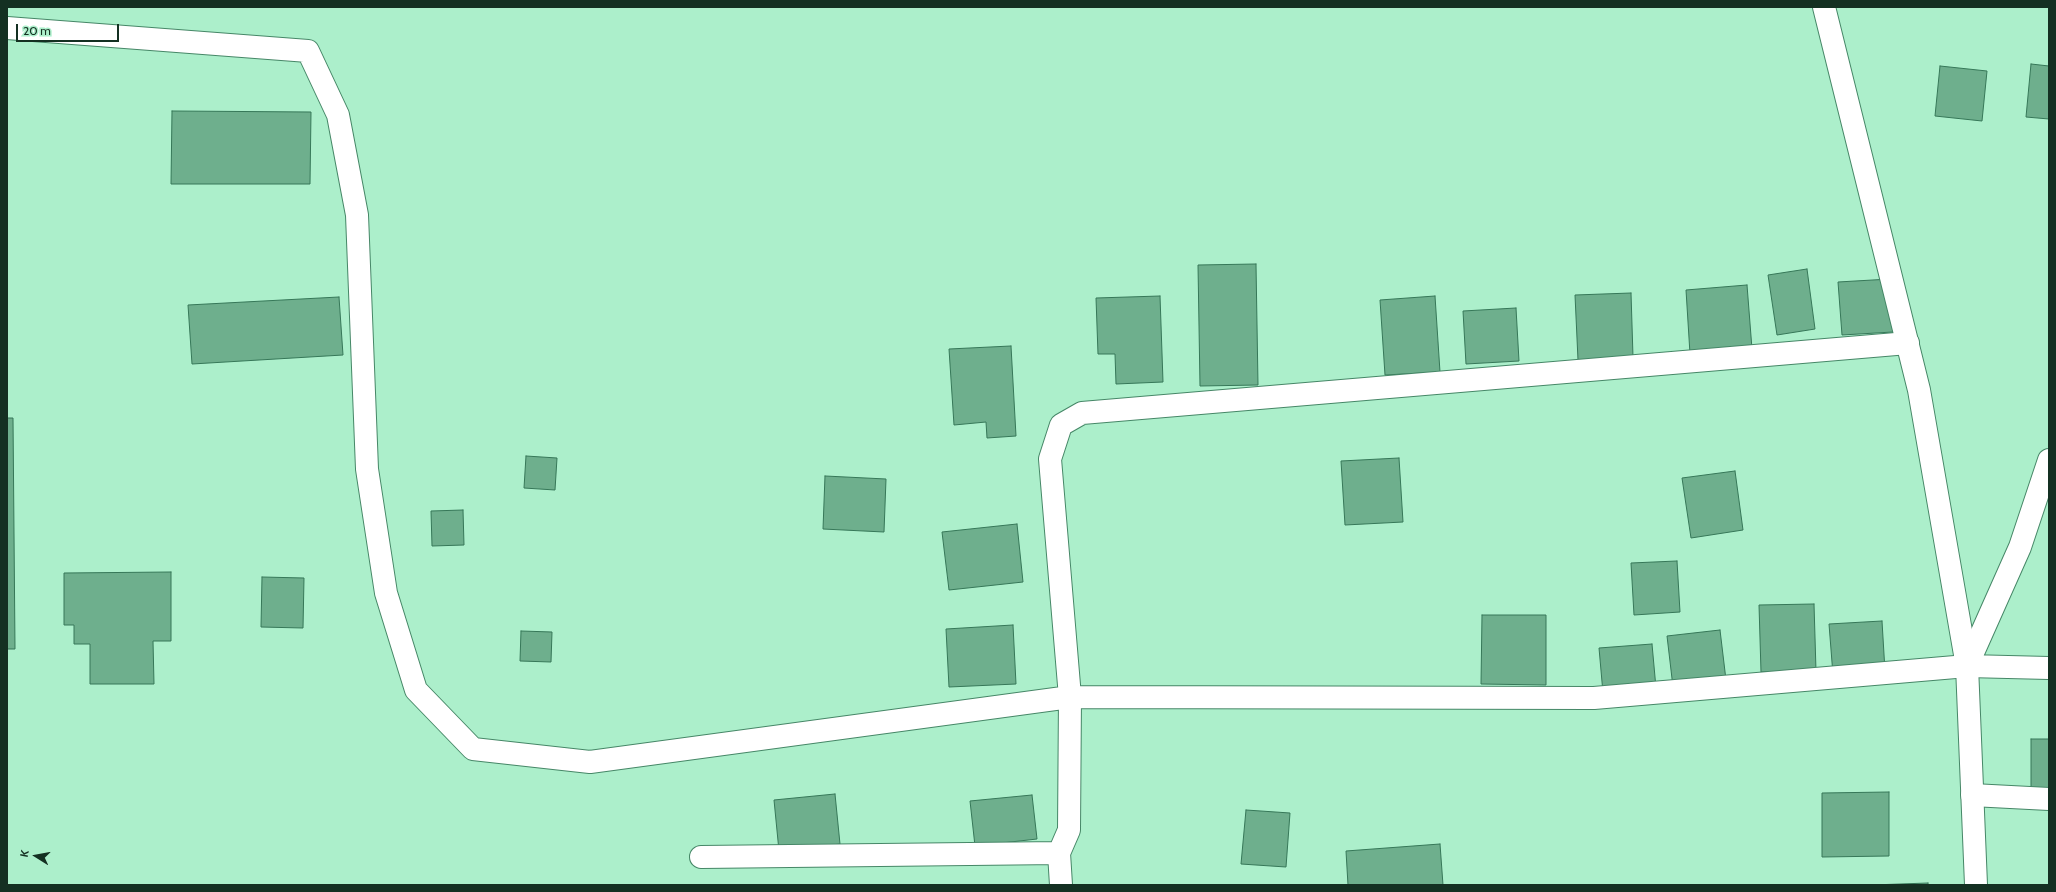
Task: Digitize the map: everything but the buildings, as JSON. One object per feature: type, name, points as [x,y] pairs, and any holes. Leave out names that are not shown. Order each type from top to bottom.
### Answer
[{"type":"street","points":[[1824,7],[1919,390],[1967,666],[1976,885]]},
{"type":"street","points":[[7,28],[308,51],[338,115],[357,215],[368,469],[386,593],[416,690],[473,749],[590,762],[1070,697],[1594,698],[1967,666],[2049,668]]},
{"type":"street","points":[[1061,885],[1059,853],[1069,830],[1070,697],[1050,459],[1061,425],[1082,413],[1908,342]]},
{"type":"street","points":[[1967,666],[2020,547],[2049,460]]},
{"type":"street","points":[[1972,795],[2049,799]]},
{"type":"street","points":[[701,857],[1059,853]]}]
